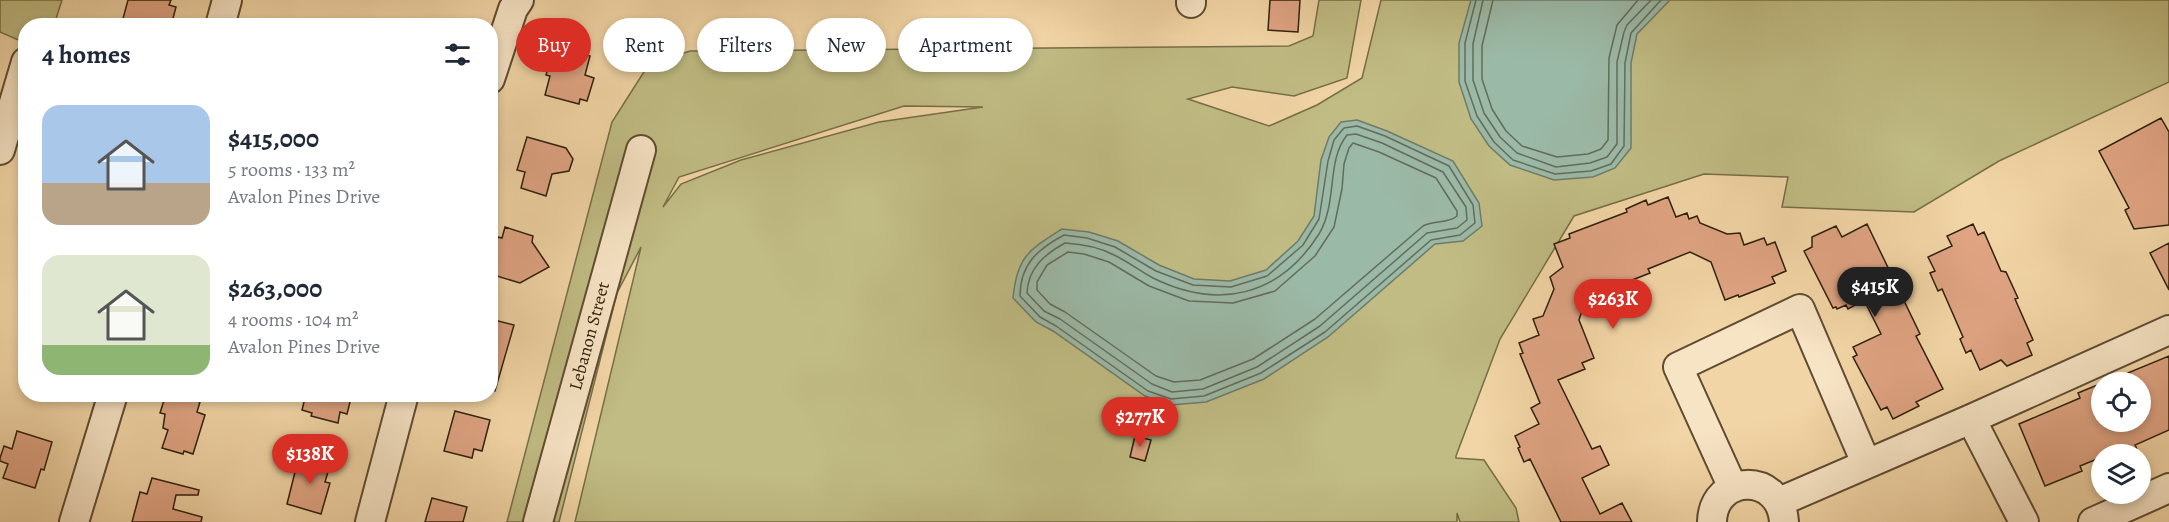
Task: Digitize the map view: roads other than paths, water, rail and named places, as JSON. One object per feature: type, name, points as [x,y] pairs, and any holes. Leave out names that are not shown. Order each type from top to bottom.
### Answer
[{"type":"street","points":[[222,18],[227,0]]},
{"type":"street","points":[[498,55],[513,9],[519,0]]},
{"type":"street","points":[[0,150],[18,89]]},
{"type":"street","name":"Lebanon Street","points":[[538,522],[641,150]]},
{"type":"street","points":[[1733,488],[1678,367],[1800,309],[1866,463]]},
{"type":"street","points":[[1713,522],[1716,503],[1733,488],[1743,485],[1764,488],[1772,494],[1781,512],[1866,463],[2169,330]]},
{"type":"street","points":[[74,522],[111,402]]},
{"type":"street","points":[[370,522],[402,402]]},
{"type":"street","points":[[1971,418],[2024,522]]},
{"type":"street","points":[[2093,522],[2169,488]]},
{"type":"water","points":[[1471,0],[1670,0],[1637,34],[1631,63],[1631,148],[1615,168],[1593,177],[1554,180],[1510,165],[1489,146],[1471,119],[1459,82],[1459,43]]},
{"type":"water","points":[[1357,120],[1453,161],[1479,203],[1482,226],[1463,241],[1435,244],[1328,337],[1264,379],[1206,402],[1171,405],[1145,396],[1053,331],[1036,322],[1013,298],[1022,263],[1033,249],[1062,229],[1089,232],[1118,241],[1159,265],[1194,279],[1230,281],[1266,270],[1298,241],[1314,216],[1321,160],[1329,137],[1341,122]]}]
